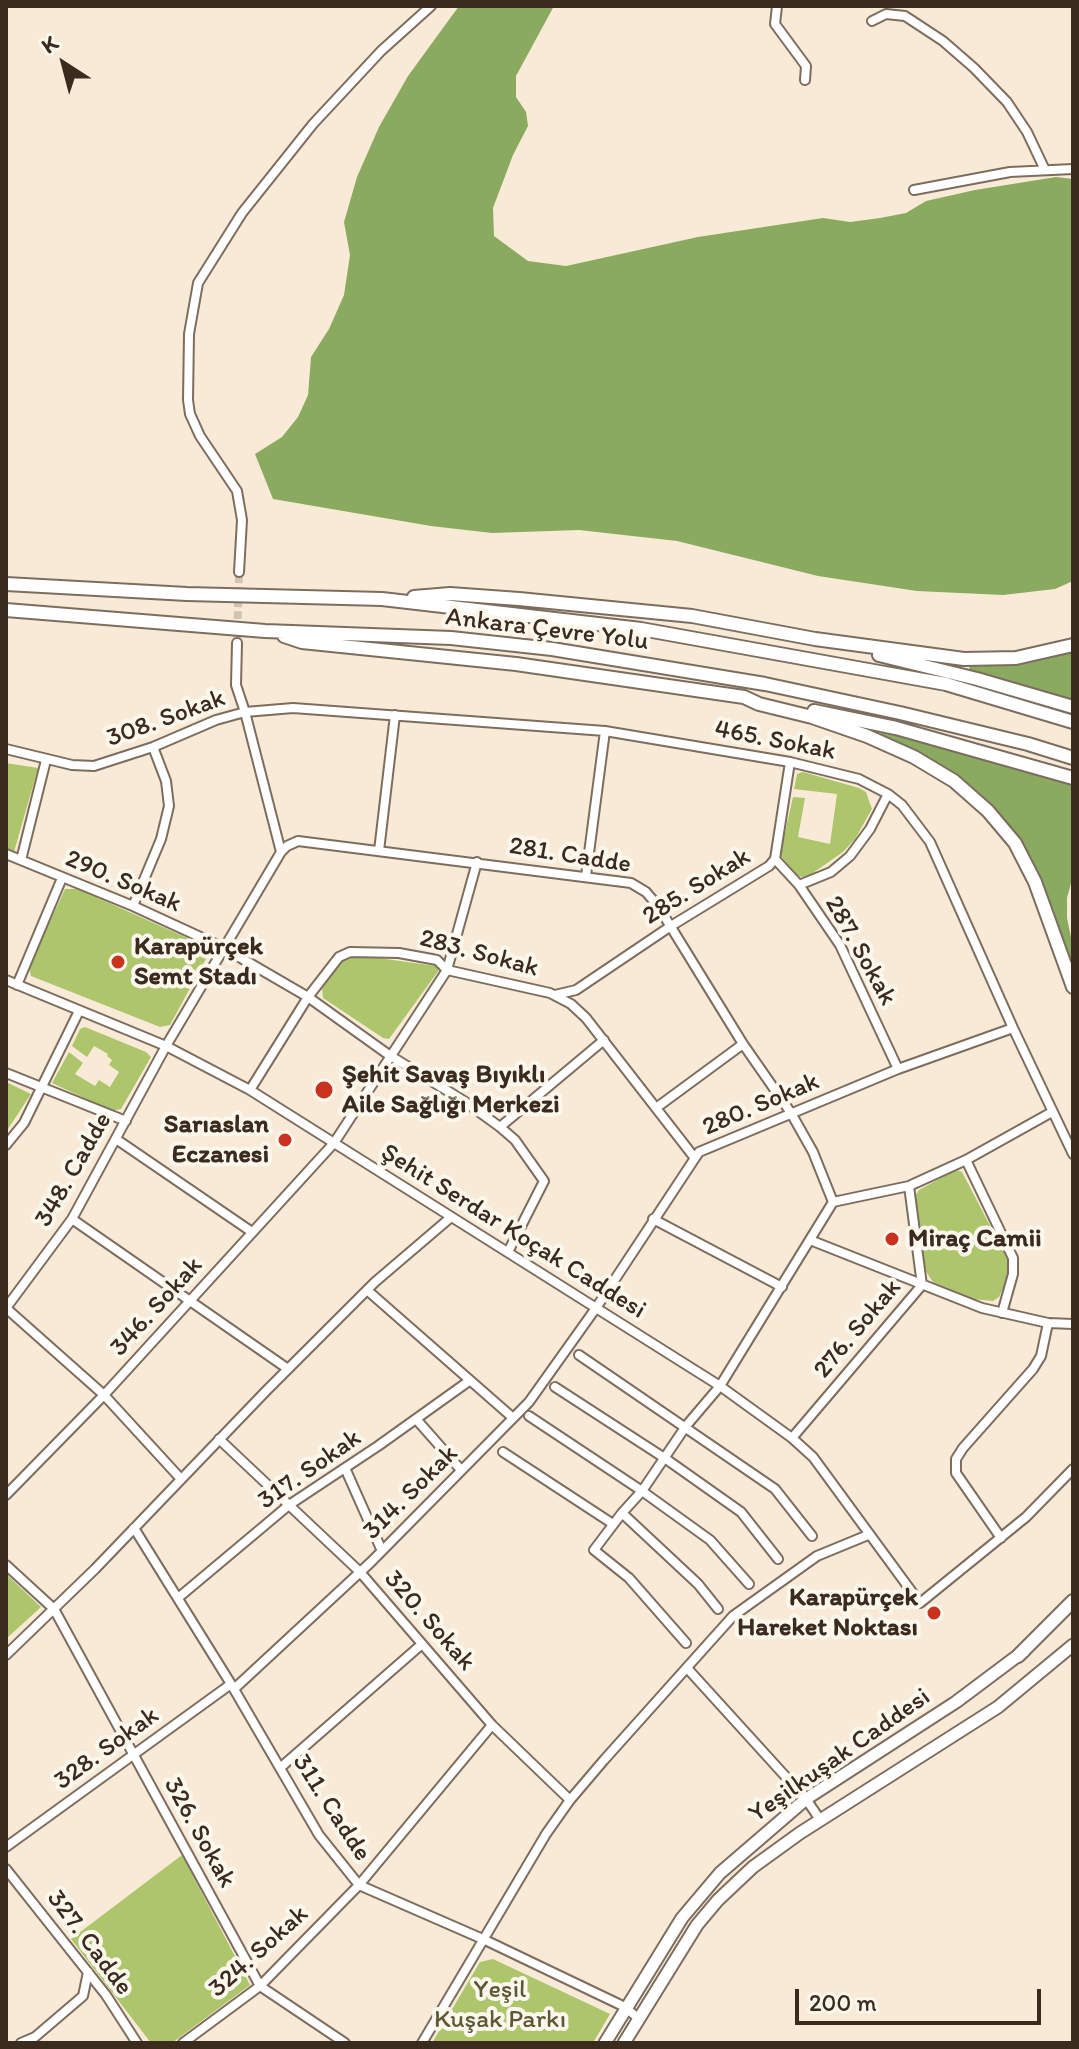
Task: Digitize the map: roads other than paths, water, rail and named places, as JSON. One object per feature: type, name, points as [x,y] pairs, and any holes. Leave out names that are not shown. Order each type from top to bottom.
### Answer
[{"type":"highway","name":"Ankara Çevre Yolu","points":[[6,584],[187,594],[382,599],[641,629],[946,684],[1073,722]]},
{"type":"highway","points":[[382,599],[450,594],[609,606],[964,659],[1016,658],[1073,645]]},
{"type":"highway","name":"Ankara Çevre Yolu","points":[[6,610],[265,631],[451,638],[552,649],[765,684],[915,716],[1073,758]]},
{"type":"highway","points":[[265,631],[302,642],[516,664],[744,697],[896,728],[1073,778]]},
{"type":"highway","points":[[815,639],[977,679],[1073,707]]},
{"type":"highway","points":[[744,697],[867,736],[914,757],[954,781],[988,811],[1015,843],[1035,882],[1073,987]]},
{"type":"highway","points":[[1018,1656],[1073,1601]]},
{"type":"main road","name":"Yeşilkuşak Caddesi","points":[[605,2043],[682,1918],[743,1851],[806,1799],[935,1717],[1018,1656],[1073,1610]]},
{"type":"main road","points":[[624,2043],[707,1912],[753,1867],[998,1707],[1073,1645]]},
{"type":"street","points":[[239,572],[242,520],[237,491],[228,473],[200,436],[190,414],[188,400],[189,343],[198,283],[242,213],[313,124],[381,51],[431,6]]},
{"type":"street","points":[[777,6],[775,24],[806,66],[805,80]]},
{"type":"street","points":[[872,21],[886,14],[905,16],[964,59],[1007,102],[1027,132],[1045,170]]},
{"type":"street","points":[[914,190],[1010,172],[1073,169]]},
{"type":"street","points":[[166,1046],[281,852],[236,685],[237,643]]},
{"type":"street","name":"465. Sokak","points":[[245,712],[293,708],[605,731],[790,762],[849,776],[888,794],[912,816],[935,850],[1013,1028],[1073,1154]]},
{"type":"street","name":"308. Sokak","points":[[6,749],[46,760],[94,766],[245,712]]},
{"type":"street","points":[[379,851],[395,715]]},
{"type":"street","points":[[586,876],[605,731]]},
{"type":"street","points":[[133,906],[161,839],[169,806],[166,781],[153,747]]},
{"type":"street","points":[[21,860],[46,760]]},
{"type":"street","name":"285. Sokak","points":[[555,995],[576,990],[671,926],[769,866],[775,859],[790,762]]},
{"type":"street","points":[[799,885],[824,877],[850,856],[865,837],[888,794]]},
{"type":"street","name":"281. Cadde","points":[[281,852],[298,841],[586,876],[639,887],[653,900],[671,926],[743,1044],[791,1113],[818,1160],[833,1202]]},
{"type":"street","name":"290. Sokak","points":[[6,854],[133,906],[222,947],[308,997],[389,1055],[500,1127],[515,1140],[544,1181],[508,1252]]},
{"type":"street","name":"287. Sokak","points":[[775,859],[799,885],[844,952],[898,1069]]},
{"type":"street","name":"346. Sokak","points":[[6,1495],[104,1395],[334,1143],[447,970],[477,862]]},
{"type":"street","points":[[17,985],[62,878]]},
{"type":"street","name":"283. Sokak","points":[[250,1090],[308,997],[339,957],[350,952],[399,953],[437,960],[447,970],[555,995],[581,1012],[694,1157]]},
{"type":"street","name":"Şehit Serdar Koçak Caddesi","points":[[6,980],[166,1046],[250,1090],[720,1386],[792,1438],[821,1466],[920,1603],[1001,1538]]},
{"type":"street","points":[[576,990],[581,1012]]},
{"type":"street","points":[[6,1145],[24,1123],[79,1011]]},
{"type":"street","name":"280. Sokak","points":[[596,1308],[694,1157],[708,1148],[898,1069],[1013,1028]]},
{"type":"street","points":[[500,1127],[604,1040]]},
{"type":"street","points":[[656,1108],[743,1044]]},
{"type":"street","name":"348. Cadde","points":[[6,1308],[72,1219],[166,1046]]},
{"type":"street","points":[[6,1073],[126,1121]]},
{"type":"street","points":[[686,1643],[629,1578],[594,1550],[666,1459],[686,1426],[720,1386],[833,1202],[909,1186],[966,1160],[1052,1112]]},
{"type":"street","points":[[116,1139],[252,1232]]},
{"type":"street","points":[[966,1160],[1013,1258],[1013,1274],[1002,1313]]},
{"type":"street","name":"276. Sokak","points":[[792,1438],[922,1285],[909,1186]]},
{"type":"street","points":[[6,1655],[367,1290],[450,1218]]},
{"type":"street","points":[[72,1219],[288,1369]]},
{"type":"street","points":[[653,1219],[782,1287]]},
{"type":"street","points":[[810,1240],[1002,1313],[1048,1323],[1073,1324]]},
{"type":"street","points":[[367,1290],[512,1417]]},
{"type":"street","points":[[6,1308],[104,1395],[181,1479]]},
{"type":"street","name":"314. Sokak","points":[[233,1686],[382,1551],[529,1402],[596,1308]]},
{"type":"street","points":[[1048,1323],[1041,1356],[958,1454],[956,1473],[1001,1538],[1040,1504],[1073,1469]]},
{"type":"street","points":[[579,1355],[775,1489],[812,1536]]},
{"type":"street","name":"317. Sokak","points":[[178,1598],[289,1505],[469,1381]]},
{"type":"street","points":[[555,1387],[741,1512],[778,1559]]},
{"type":"street","points":[[529,1416],[710,1540],[749,1584]]},
{"type":"street","points":[[416,1419],[461,1470]]},
{"type":"street","name":"320. Sokak","points":[[219,1439],[360,1572],[492,1725],[570,1800]]},
{"type":"street","points":[[503,1452],[613,1524]]},
{"type":"street","points":[[345,1468],[382,1551]]},
{"type":"street","points":[[622,1513],[698,1584],[718,1609]]},
{"type":"street","name":"311. Cadde","points":[[134,1528],[233,1686],[319,1835],[359,1885],[485,1940],[625,2007],[639,2019]]},
{"type":"street","points":[[422,2043],[546,1834],[570,1800],[716,1632],[758,1597],[817,1556],[868,1535]]},
{"type":"street","name":"326. Sokak","points":[[6,1565],[54,1609],[260,1986],[345,2043]]},
{"type":"street","points":[[280,1768],[422,1644]]},
{"type":"street","points":[[687,1668],[806,1799],[821,1821]]},
{"type":"street","name":"328. Sokak","points":[[6,1847],[233,1686]]},
{"type":"street","name":"324. Sokak","points":[[183,2043],[260,1986],[359,1885],[492,1725]]},
{"type":"street","name":"327. Cadde","points":[[6,1869],[88,1972],[137,2043]]},
{"type":"street","points":[[21,2043],[35,2037],[83,1996],[88,1972]]},
{"type":"tunnel","points":[[237,643],[239,572]]},
{"type":"place","name":"Karapürçek Semt Stadı","points":[[118,962]]},
{"type":"place","name":"Şehit Savaş Bıyıklı Aile Sağlığı Merkezi","points":[[324,1090]]},
{"type":"place","name":"Sarıaslan Eczanesi","points":[[285,1140]]},
{"type":"place","name":"Miraç Camii","points":[[892,1239]]},
{"type":"place","name":"Karapürçek Hareket Noktası","points":[[934,1613]]},
{"type":"park label","name":"Yeşil Kuşak Parkı","points":[[500,2005]]}]
